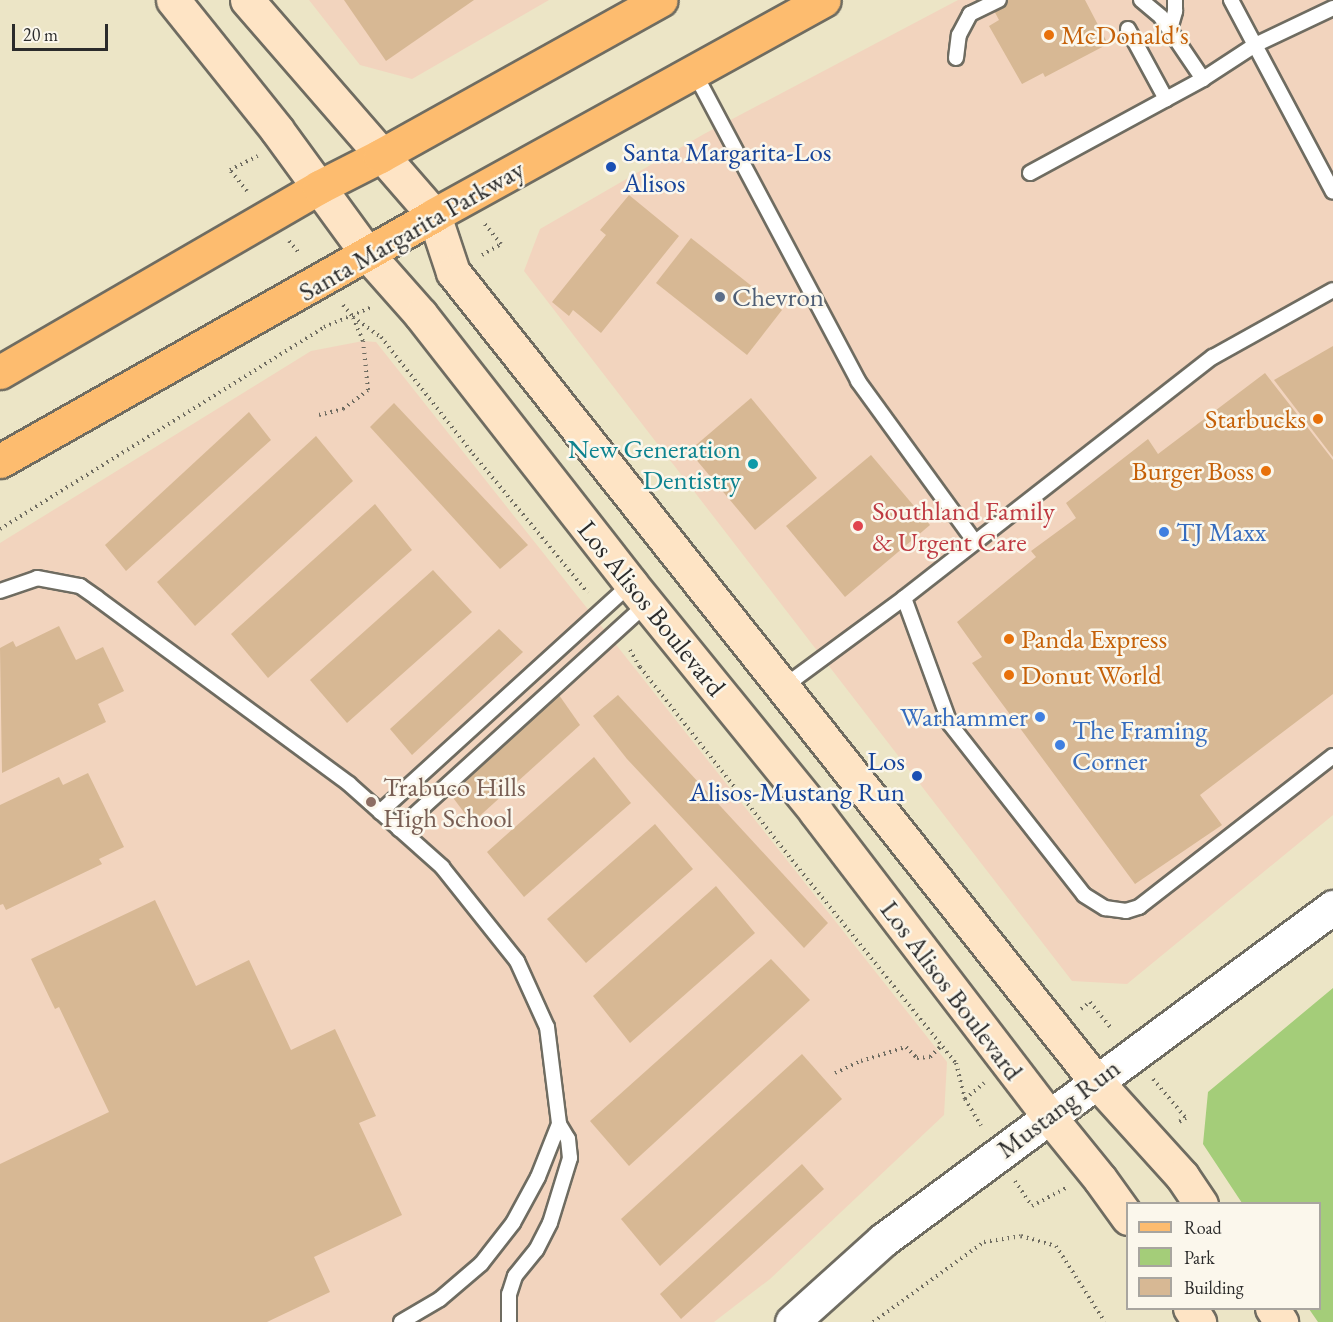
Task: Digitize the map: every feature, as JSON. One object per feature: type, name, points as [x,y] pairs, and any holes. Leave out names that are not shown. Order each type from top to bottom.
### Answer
[{"type":"main road","name":"Los Alisos Boulevard","points":[[173,0],[277,130],[368,255],[428,324],[639,593],[816,812],[1047,1116],[1100,1179],[1126,1215]]},
{"type":"main road","name":"Los Alisos Boulevard","points":[[247,0],[380,156],[434,215],[453,272],[1095,1080],[1182,1176],[1200,1202]]},
{"type":"main road","points":[[0,372],[318,187],[380,156],[660,0]]},
{"type":"main road","name":"Santa Margarita Parkway","points":[[0,461],[368,255],[434,215],[824,0]]},
{"type":"street","name":"Mustang Run","points":[[792,1322],[883,1240],[1095,1080],[1333,907]]},
{"type":"lane","points":[[956,58],[959,35],[970,14],[999,0]]},
{"type":"lane","points":[[1141,0],[1170,29],[1177,43],[1203,79]]},
{"type":"lane","points":[[1170,29],[1176,11],[1175,0]]},
{"type":"lane","points":[[1231,0],[1333,192]]},
{"type":"lane","points":[[1030,173],[1203,79],[1255,45],[1333,8]]},
{"type":"lane","points":[[1128,29],[1166,99]]},
{"type":"lane","points":[[694,72],[858,381],[975,542]]},
{"type":"lane","points":[[782,688],[904,598],[1213,357],[1333,290]]},
{"type":"lane","points":[[0,591],[37,578],[80,586],[349,784],[442,867],[518,961],[547,1027],[559,1124],[568,1139],[570,1158],[550,1223],[536,1250],[515,1276],[509,1294],[509,1322]]},
{"type":"lane","points":[[380,812],[602,610],[639,593]]},
{"type":"lane","points":[[399,829],[618,630],[639,593]]},
{"type":"lane","points":[[904,598],[950,724],[1084,896],[1106,908],[1126,911],[1139,908],[1333,756]]},
{"type":"lane","points":[[406,1322],[440,1299],[481,1264],[513,1223],[538,1177],[559,1124]]},
{"type":"path","points":[[319,415],[343,409],[368,390],[363,341],[353,317]]},
{"type":"path","points":[[0,529],[324,327],[353,317]]},
{"type":"path","points":[[353,317],[381,337],[473,454],[602,610]]},
{"type":"path","points":[[618,630],[640,667],[956,1063],[965,1099]]},
{"type":"path","points":[[835,1073],[861,1061],[906,1047],[917,1058],[930,1057],[942,1045]]},
{"type":"path","points":[[873,1322],[984,1242],[1021,1236],[1056,1246],[1105,1322]]},
{"type":"shaded area","points":[[309,0],[549,0],[412,79],[360,65]]},
{"type":"shaded area","points":[[958,0],[1333,0],[1333,815],[1127,984],[1072,981],[524,271],[540,229],[704,134]]},
{"type":"shaded area","name":"Trabuco Hills High School","points":[[363,341],[376,342],[947,1062],[944,1115],[770,1279],[714,1322],[0,1322],[0,543],[311,351]]},
{"type":"green space","points":[[1333,988],[1333,1322],[1318,1322],[1310,1310],[1321,1310],[1321,1202],[1241,1202],[1203,1144],[1208,1092]]},
{"type":"building","points":[[344,0],[474,0],[386,61]]},
{"type":"building","name":"McDonald's","points":[[1001,0],[1085,0],[1108,44],[1045,77],[1043,73],[1022,84],[989,26],[999,20],[991,5]]},
{"type":"building","points":[[629,195],[679,236],[601,333],[573,310],[569,316],[552,302],[606,235],[600,230]]},
{"type":"building","name":"Chevron","points":[[691,238],[782,310],[747,355],[656,283]]},
{"type":"building","name":"Starbucks","points":[[1333,346],[1333,457],[1274,380]]},
{"type":"building","points":[[1265,373],[1333,460],[1333,694],[1200,795],[1222,825],[1135,884],[972,663],[982,657],[957,622],[1036,557],[1031,551],[1076,518],[1066,503],[1148,439],[1158,454]]},
{"type":"building","name":"New Generation Dentistry","points":[[751,398],[817,478],[755,530],[689,451]]},
{"type":"building","points":[[394,403],[528,545],[500,569],[370,427]]},
{"type":"building","points":[[249,412],[271,440],[126,571],[105,545]]},
{"type":"building","points":[[316,436],[353,481],[195,626],[157,582]]},
{"type":"building","name":"Southland Family & Urgent Care","points":[[871,455],[930,525],[845,597],[786,526]]},
{"type":"building","points":[[375,504],[412,550],[268,678],[231,634]]},
{"type":"building","points":[[433,570],[472,612],[347,723],[310,680]]},
{"type":"building","points":[[59,626],[76,660],[103,647],[124,691],[98,704],[106,722],[2,773],[0,648],[13,641],[16,647]]},
{"type":"building","points":[[499,629],[523,652],[412,755],[390,729]]},
{"type":"building","points":[[559,695],[580,725],[472,823],[451,795]]},
{"type":"building","points":[[618,695],[828,923],[804,948],[627,759],[593,716]]},
{"type":"building","points":[[594,757],[631,803],[524,897],[487,852]]},
{"type":"building","points":[[88,773],[124,847],[99,859],[102,864],[6,910],[3,904],[0,905],[0,805],[59,777],[63,785]]},
{"type":"building","points":[[655,824],[693,869],[586,963],[547,919]]},
{"type":"building","points":[[716,886],[755,933],[630,1043],[593,996]]},
{"type":"building","points":[[155,900],[196,986],[249,960],[291,1050],[335,1029],[376,1116],[359,1123],[402,1215],[314,1257],[330,1292],[267,1322],[0,1322],[0,1164],[109,1112],[59,1007],[55,1009],[31,959]]},
{"type":"building","points":[[771,959],[810,1000],[629,1166],[590,1121]]},
{"type":"building","points":[[802,1054],[842,1099],[660,1266],[621,1219]]},
{"type":"building","points":[[802,1164],[824,1189],[681,1319],[660,1294]]},
{"type":"place","name":"McDonald's","points":[[1049,35]]},
{"type":"place","name":"Santa Margarita-Los Alisos","points":[[611,167]]},
{"type":"place","name":"Chevron","points":[[720,297]]},
{"type":"place","name":"Starbucks","points":[[1318,419]]},
{"type":"place","name":"New Generation Dentistry","points":[[753,464]]},
{"type":"place","name":"Burger Boss","points":[[1266,471]]},
{"type":"place","name":"Southland Family & Urgent Care","points":[[858,526]]},
{"type":"place","name":"TJ Maxx","points":[[1164,532]]},
{"type":"place","name":"Panda Express","points":[[1009,639]]},
{"type":"place","name":"Donut World","points":[[1009,675]]},
{"type":"place","name":"Warhammer","points":[[1040,717]]},
{"type":"place","name":"The Framing Corner","points":[[1060,745]]},
{"type":"place","name":"Los Alisos-Mustang Run","points":[[917,776]]},
{"type":"place","name":"Trabuco Hills High School","points":[[371,802]]}]
